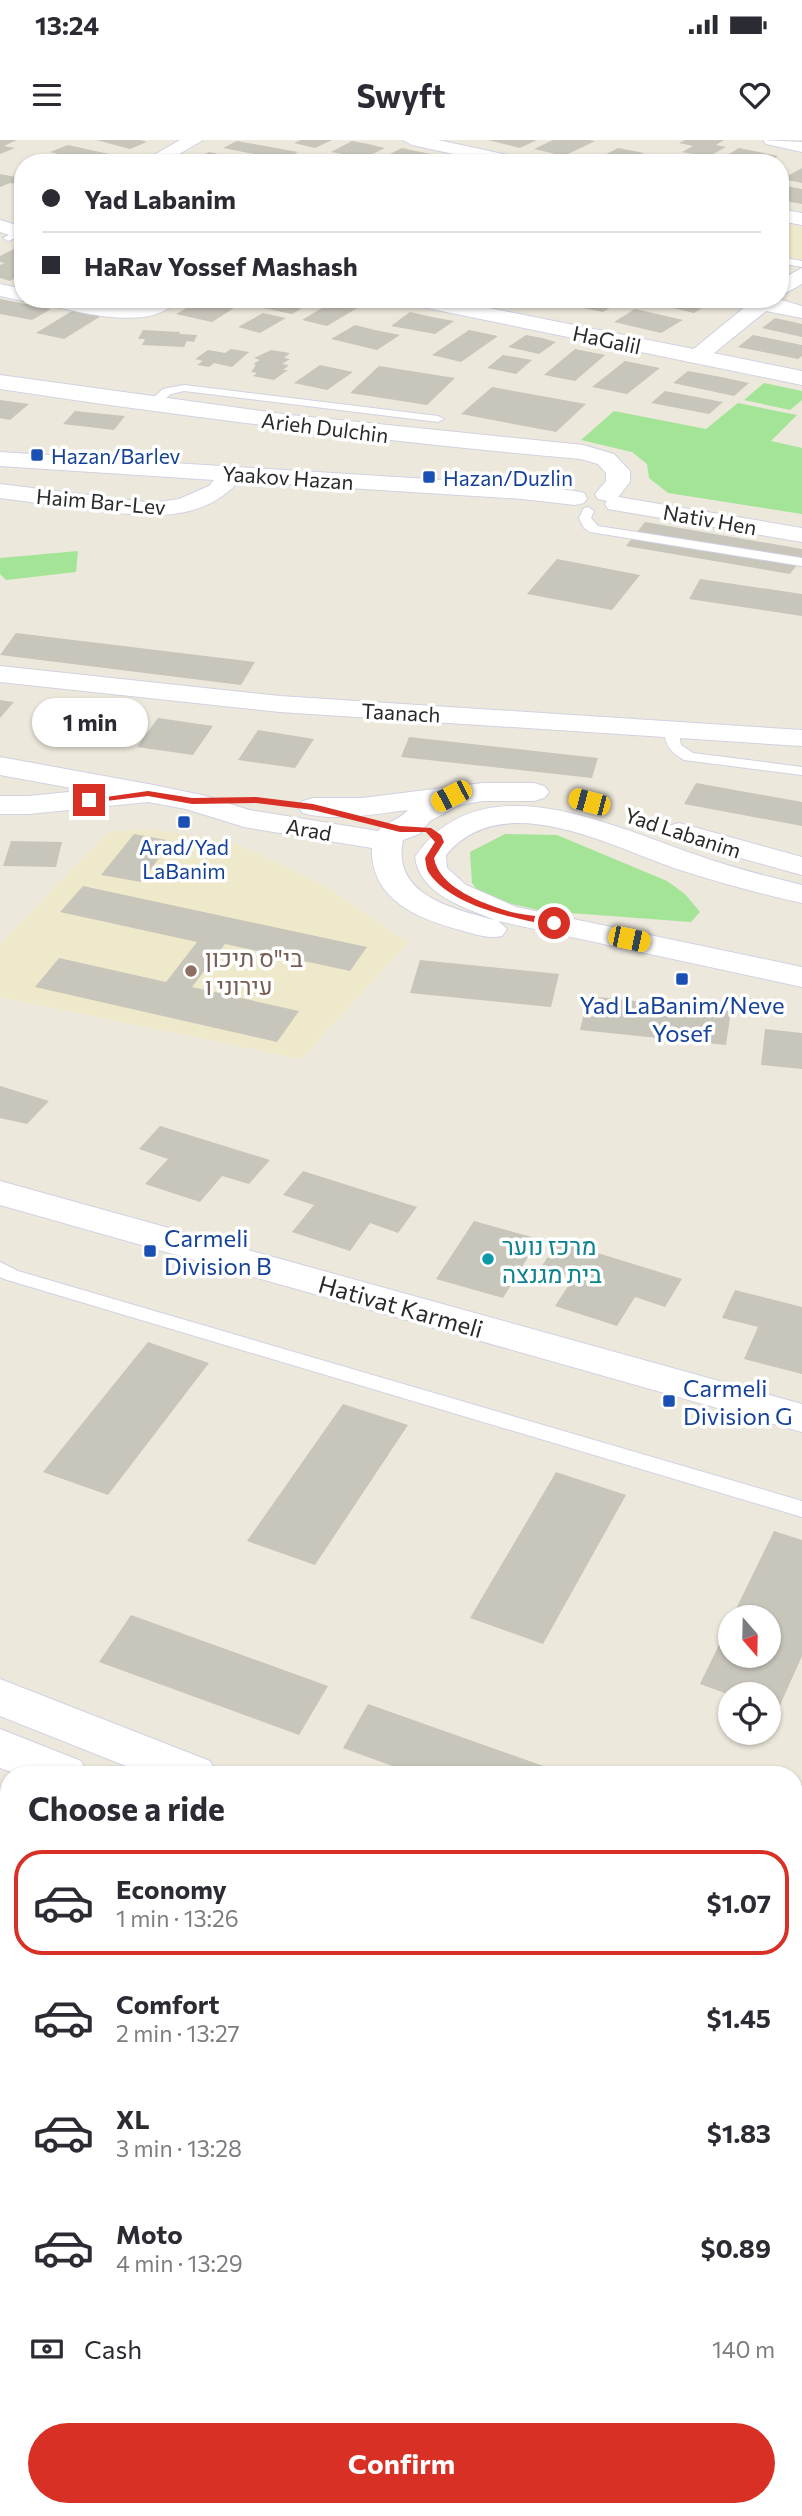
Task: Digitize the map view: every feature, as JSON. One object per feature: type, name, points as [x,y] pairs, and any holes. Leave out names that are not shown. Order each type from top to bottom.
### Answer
[{"type":"street","points":[[167,154],[194,140]]},
{"type":"street","points":[[412,140],[479,154]]},
{"type":"street","points":[[772,140],[802,147],[802,156]]},
{"type":"street","points":[[94,308],[115,312],[150,308]]},
{"type":"street","name":"HaGalil","points":[[456,308],[802,378]]},
{"type":"street","points":[[695,357],[756,308]]},
{"type":"street","name":"Arieh Dulchin","points":[[0,382],[150,406],[433,440],[583,452],[606,459],[618,471],[618,482],[612,499]]},
{"type":"street","name":"Yaakov Hazan","points":[[0,459],[233,473],[581,504],[585,493],[612,499]]},
{"type":"street","name":"Haim Bar-Lev","points":[[0,491],[153,510],[184,506],[217,491],[233,473]]},
{"type":"street","name":"Nativ Hen","points":[[612,499],[802,535]]},
{"type":"street","name":"Taanach","points":[[0,674],[280,704],[802,738]]},
{"type":"street","name":"Arad","points":[[0,766],[192,801],[244,818],[396,836]]},
{"type":"street","name":"Yad Labanim","points":[[396,836],[419,815],[451,796],[486,791],[557,793],[604,805],[659,826],[742,852],[802,866]]},
{"type":"street","points":[[0,805],[29,806],[148,793]]},
{"type":"street","points":[[313,807],[362,807],[451,796]]},
{"type":"street","name":"Arad","points":[[192,801],[239,799],[313,807],[396,836]]},
{"type":"street","name":"Yad Labanim","points":[[436,848],[452,832],[494,816],[538,814],[572,820],[744,881],[802,894]]},
{"type":"street","points":[[396,836],[405,855],[421,855],[436,848]]},
{"type":"street","points":[[396,836],[387,861],[393,879],[414,901],[434,913],[507,933],[629,939]]},
{"type":"street","points":[[436,848],[430,858],[432,872],[455,892],[481,905],[507,914],[802,977]]},
{"type":"street","name":"Hativat Karmeli","points":[[0,1193],[802,1418]]},
{"type":"street","points":[[0,1697],[174,1766]]},
{"type":"street","points":[[0,1748],[45,1766]]},
{"type":"lane","points":[[150,406],[167,391],[184,388],[438,419]]},
{"type":"lane","points":[[581,504],[587,525],[594,529],[802,562]]},
{"type":"lane","points":[[671,729],[671,741],[676,750],[689,757],[802,771]]},
{"type":"lane","points":[[0,1268],[11,1275],[802,1509]]},
{"type":"shaded area","points":[[789,225],[802,227],[802,259],[789,268]]},
{"type":"shaded area","name":"בי\"ס תיכון עירוני ו","points":[[151,829],[233,842],[327,887],[408,943],[301,1059],[0,997],[0,944],[108,832]]},
{"type":"green space","points":[[764,383],[802,391],[802,400],[790,410],[744,400]]},
{"type":"green space","points":[[738,403],[797,415],[771,441],[802,448],[802,514],[668,493],[649,478],[647,464],[632,452],[581,440],[614,411],[706,429]]},
{"type":"green space","points":[[78,551],[76,572],[6,580],[0,574],[0,558]]},
{"type":"green space","points":[[505,834],[557,835],[667,881],[685,894],[700,912],[691,922],[543,911],[482,897],[472,883],[470,852]]},
{"type":"building","points":[[0,140],[17,140],[4,146],[15,148],[0,154]]},
{"type":"building","points":[[96,140],[140,140],[147,142],[130,149]]},
{"type":"building","points":[[301,140],[332,140],[315,148],[294,143]]},
{"type":"building","points":[[488,140],[537,140],[520,148]]},
{"type":"building","points":[[553,140],[595,141],[568,154],[534,149]]},
{"type":"building","points":[[685,140],[724,140],[716,145],[726,147],[713,154],[692,154],[682,152],[693,146],[679,143]]},
{"type":"building","points":[[237,141],[298,152],[254,154],[223,148]]},
{"type":"building","points":[[352,141],[385,148],[372,154],[331,152]]},
{"type":"building","points":[[68,145],[109,154],[58,154],[50,152]]},
{"type":"building","points":[[402,148],[431,154],[390,154]]},
{"type":"building","points":[[618,148],[644,153],[642,154],[606,154]]},
{"type":"building","points":[[739,148],[768,154],[729,154]]},
{"type":"building","points":[[802,168],[802,183],[789,180],[789,175]]},
{"type":"building","points":[[0,174],[14,177],[14,184],[0,187]]},
{"type":"building","points":[[789,187],[802,189],[802,204],[789,202]]},
{"type":"building","points":[[14,249],[14,279],[10,281],[0,278],[0,265],[5,263],[0,262],[0,256]]},
{"type":"building","points":[[0,299],[14,302],[14,308],[51,309],[32,320],[0,314]]},
{"type":"building","points":[[187,308],[234,308],[212,322],[176,314]]},
{"type":"building","points":[[263,308],[302,308],[292,314]]},
{"type":"building","points":[[322,308],[357,308],[327,326],[302,320]]},
{"type":"building","points":[[583,308],[609,308],[603,312]]},
{"type":"building","points":[[673,308],[702,308],[694,313]]},
{"type":"building","points":[[635,309],[683,320],[661,333],[614,322]]},
{"type":"building","points":[[72,311],[101,316],[64,339],[36,333]]},
{"type":"building","points":[[410,312],[454,321],[435,334],[391,326]]},
{"type":"building","points":[[263,313],[286,318],[260,333],[238,327]]},
{"type":"building","points":[[775,318],[802,324],[802,337],[762,328]]},
{"type":"building","points":[[355,325],[400,335],[377,350],[331,339]]},
{"type":"building","points":[[143,330],[197,335],[194,342],[187,341],[184,347],[142,345],[145,339],[138,339]]},
{"type":"building","points":[[469,330],[498,336],[461,362],[432,355]]},
{"type":"building","points":[[526,335],[556,342],[539,354],[508,347]]},
{"type":"building","points":[[753,335],[802,345],[802,356],[798,359],[738,347]]},
{"type":"building","points":[[231,349],[249,352],[232,367],[214,363],[209,367],[197,365],[203,361],[195,359],[208,350],[225,353]]},
{"type":"building","points":[[575,349],[605,355],[575,381],[544,375]]},
{"type":"building","points":[[271,350],[290,353],[284,358],[290,359],[282,364],[289,365],[283,370],[288,370],[274,380],[253,376],[257,373],[251,372],[256,365],[253,364],[260,360],[254,358]]},
{"type":"building","points":[[503,355],[532,360],[516,374],[487,368]]},
{"type":"building","points":[[625,361],[660,368],[627,394],[592,387]]},
{"type":"building","points":[[320,365],[353,372],[327,390],[294,383]]},
{"type":"building","points":[[379,366],[455,378],[427,405],[350,393]]},
{"type":"building","points":[[688,371],[749,383],[734,396],[673,383]]},
{"type":"building","points":[[492,387],[586,404],[556,432],[461,414]]},
{"type":"building","points":[[665,391],[723,402],[709,414],[651,403]]},
{"type":"building","points":[[0,400],[29,404],[10,420],[0,418]]},
{"type":"building","points":[[75,411],[125,416],[114,430],[63,424]]},
{"type":"building","points":[[645,522],[802,549],[802,558],[790,574],[626,546]]},
{"type":"building","points":[[557,559],[640,575],[612,610],[527,594]]},
{"type":"building","points":[[700,579],[802,594],[802,616],[689,599]]},
{"type":"building","points":[[16,633],[255,662],[241,685],[0,655]]},
{"type":"building","points":[[0,700],[14,702],[0,718]]},
{"type":"building","points":[[65,705],[118,713],[97,741],[42,733]]},
{"type":"building","points":[[158,718],[213,726],[193,755],[137,747]]},
{"type":"building","points":[[258,730],[314,739],[295,768],[238,760]]},
{"type":"building","points":[[409,737],[598,758],[592,778],[401,757]]},
{"type":"building","points":[[696,783],[802,802],[802,826],[684,804]]},
{"type":"building","points":[[134,834],[172,841],[141,882],[101,875]]},
{"type":"building","points":[[11,841],[62,842],[56,867],[3,866]]},
{"type":"building","points":[[83,886],[367,947],[350,971],[225,944],[192,987],[299,1011],[277,1042],[35,987],[59,958],[166,982],[197,942],[60,912]]},
{"type":"building","points":[[420,960],[559,974],[551,1007],[410,993]]},
{"type":"building","points":[[588,996],[731,1011],[726,1045],[580,1030]]},
{"type":"building","points":[[765,1029],[802,1033],[802,1069],[761,1065]]},
{"type":"building","points":[[0,1086],[49,1101],[27,1124],[0,1118]]},
{"type":"building","points":[[160,1126],[270,1160],[249,1184],[222,1176],[200,1202],[145,1184],[168,1159],[139,1149]]},
{"type":"building","points":[[303,1171],[417,1207],[398,1233],[370,1223],[350,1251],[292,1232],[314,1205],[283,1195]]},
{"type":"building","name":"מרכז נוער בית מגנצה","points":[[474,1221],[539,1239],[503,1298],[436,1279]]},
{"type":"building","points":[[559,1241],[682,1279],[665,1307],[635,1297],[617,1326],[555,1306],[574,1277],[541,1267]]},
{"type":"building","points":[[735,1290],[802,1307],[802,1374],[744,1359],[758,1327],[722,1318]]},
{"type":"building","points":[[148,1342],[209,1363],[108,1495],[43,1472]]},
{"type":"building","points":[[343,1404],[408,1425],[315,1565],[247,1541]]},
{"type":"building","points":[[556,1472],[626,1495],[543,1644],[470,1618]]},
{"type":"building","points":[[774,1531],[802,1540],[802,1656],[781,1703],[781,1682],[718,1682],[718,1691],[700,1684],[718,1647],[718,1668],[781,1668],[781,1605],[738,1605]]},
{"type":"building","points":[[131,1615],[328,1686],[299,1735],[99,1662]]},
{"type":"building","points":[[368,1704],[543,1766],[392,1766],[343,1748]]},
{"type":"place","name":"Hazan/Barlev","points":[[37,455]]},
{"type":"place","name":"Hazan/Duzlin","points":[[429,477]]},
{"type":"place","name":"Arad/Yad LaBanim","points":[[184,822]]},
{"type":"place","name":"בי\"ס תיכון עירוני ו","points":[[191,971]]},
{"type":"place","name":"Yad LaBanim/Neve Yosef","points":[[682,979]]},
{"type":"place","name":"Carmeli Division B","points":[[150,1251]]},
{"type":"place","name":"מרכז נוער בית מגנצה","points":[[488,1259]]},
{"type":"place","name":"Carmeli Division G","points":[[669,1401]]},
{"type":"route","points":[[89,800],[148,793],[192,801],[256,800],[313,807],[391,824],[400,829],[412,827],[428,830],[438,837],[440,842],[430,858],[432,872],[455,892],[507,914],[554,923]]}]
